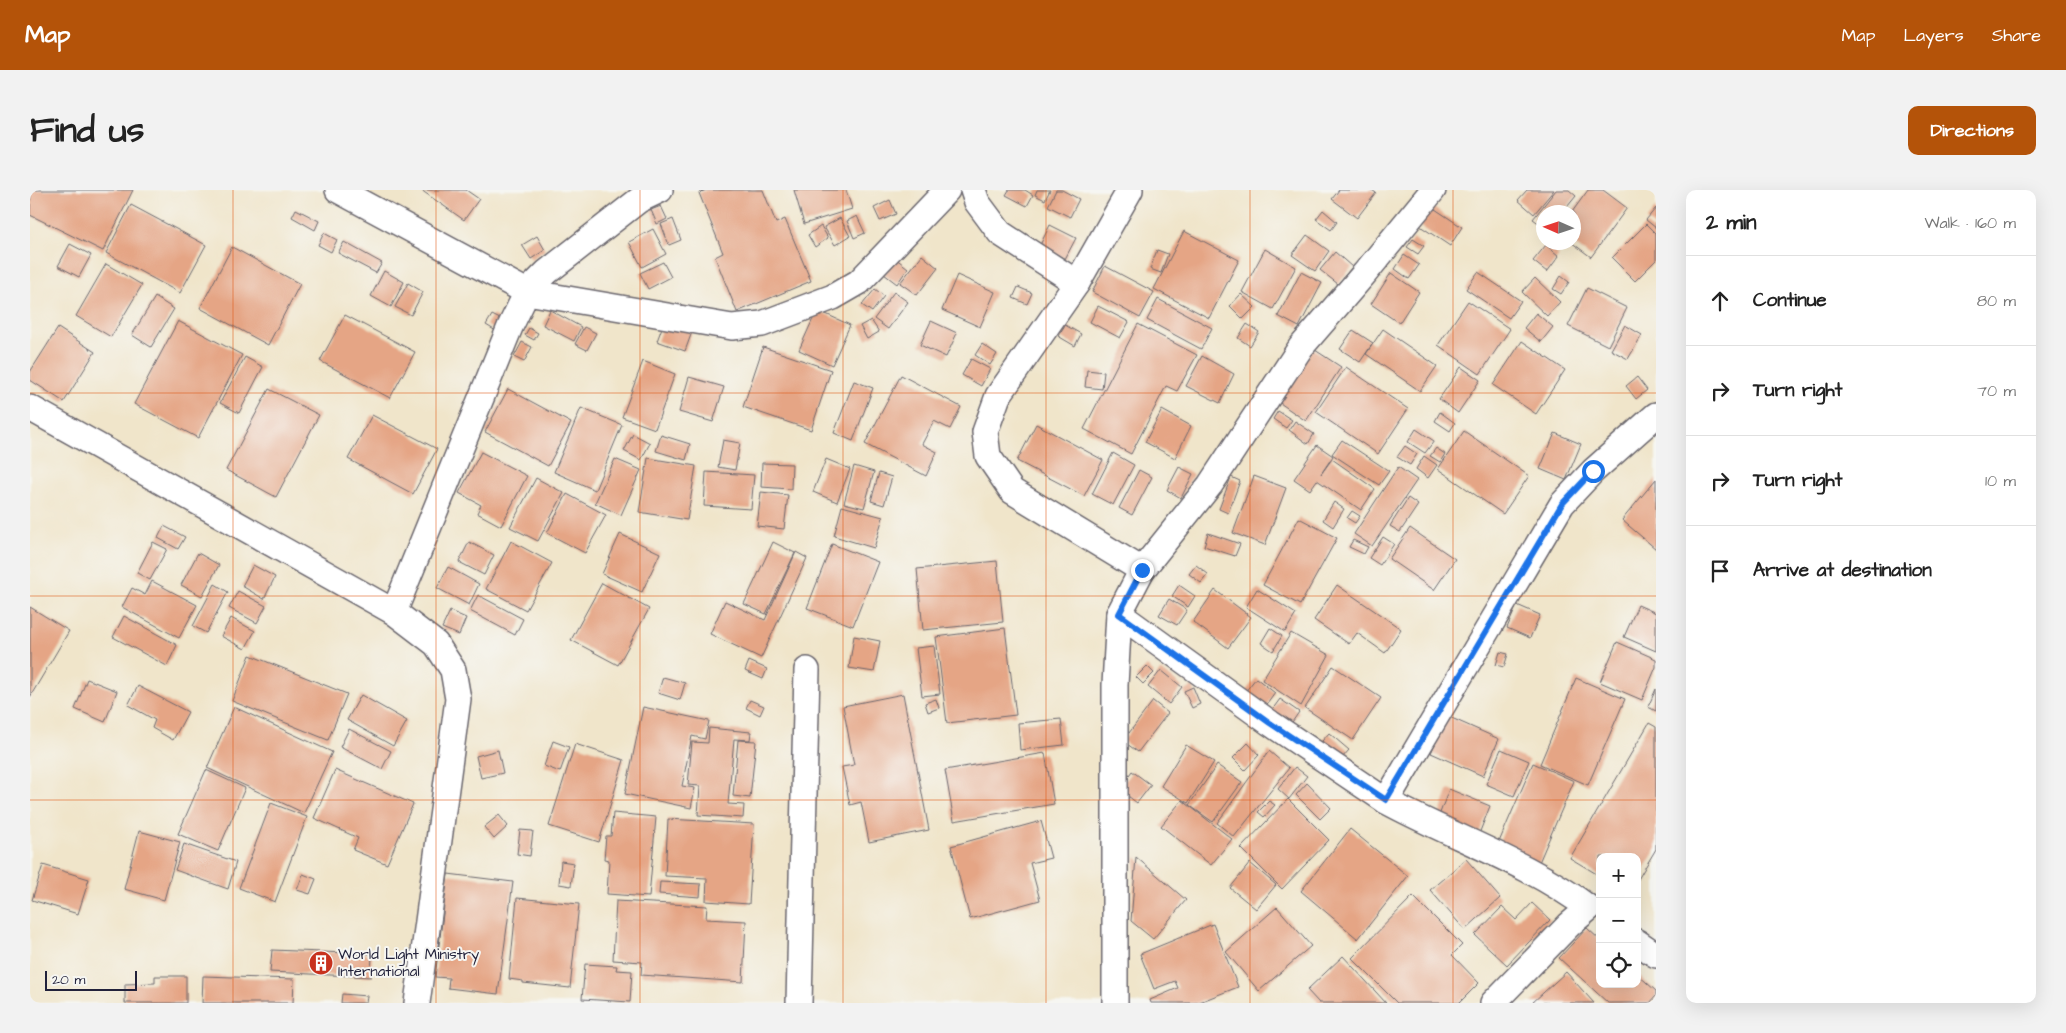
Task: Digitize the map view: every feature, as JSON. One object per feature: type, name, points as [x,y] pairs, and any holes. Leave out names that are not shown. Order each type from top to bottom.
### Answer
[{"type":"street","points":[[338,190],[528,292],[732,327],[762,324],[833,297],[859,282],[947,190]]},
{"type":"street","points":[[394,612],[510,327],[528,292],[547,272],[639,200],[660,190]]},
{"type":"street","points":[[973,190],[977,202],[1000,233],[1077,283]]},
{"type":"street","points":[[1130,190],[1077,283],[998,396],[986,432],[988,456],[1012,491],[1142,570]]},
{"type":"street","points":[[1115,1003],[1115,694],[1119,614],[1142,570],[1210,485],[1301,347],[1434,190]]},
{"type":"street","points":[[30,408],[394,612],[436,644],[452,670],[458,699],[417,1003]]},
{"type":"street","points":[[1386,800],[1562,504],[1593,471],[1656,415]]},
{"type":"street","points":[[1119,614],[1270,723],[1386,800],[1535,875],[1572,895],[1594,912],[1569,925],[1493,1003]]},
{"type":"street","points":[[799,1003],[807,670]]},
{"type":"street","points":[[1638,943],[1656,955]]},
{"type":"building","points":[[31,190],[133,190],[103,251],[30,215]]},
{"type":"building","points":[[421,190],[466,190],[479,199],[464,220]]},
{"type":"building","points":[[706,190],[763,190],[776,223],[785,219],[811,281],[737,312],[715,257],[723,253],[699,193]]},
{"type":"building","points":[[794,190],[846,190],[852,209],[804,224]]},
{"type":"building","points":[[1009,190],[1025,190],[1033,195],[1027,206],[1006,195]]},
{"type":"building","points":[[1037,190],[1050,190],[1045,200],[1035,195]]},
{"type":"building","points":[[1056,190],[1062,190],[1079,199],[1070,217],[1048,206]]},
{"type":"building","points":[[1339,190],[1372,190],[1376,193],[1357,218],[1332,199]]},
{"type":"building","points":[[1527,190],[1554,190],[1542,205],[1536,205],[1534,214],[1518,200]]},
{"type":"building","points":[[1556,190],[1569,190],[1576,196],[1569,205],[1544,205]]},
{"type":"building","points":[[1588,190],[1603,190],[1627,208],[1591,257],[1581,250],[1581,205],[1577,205]]},
{"type":"building","points":[[890,200],[896,214],[880,221],[874,208]]},
{"type":"building","points":[[131,205],[206,245],[180,293],[106,253]]},
{"type":"building","points":[[661,206],[667,219],[657,224],[651,210]]},
{"type":"building","points":[[1432,207],[1462,227],[1450,246],[1420,226]]},
{"type":"building","points":[[1656,208],[1656,228],[1646,220]]},
{"type":"building","points":[[296,209],[319,221],[315,230],[292,217]]},
{"type":"building","points":[[1323,210],[1337,222],[1331,230],[1316,219]]},
{"type":"building","points":[[857,216],[865,233],[854,238],[847,221]]},
{"type":"building","points":[[840,218],[850,236],[835,245],[824,227]]},
{"type":"building","points":[[673,219],[681,240],[669,245],[661,224]]},
{"type":"building","points":[[1646,224],[1656,234],[1656,260],[1635,281],[1612,258]]},
{"type":"building","points":[[1050,225],[1076,238],[1065,259],[1040,245]]},
{"type":"building","points":[[821,226],[828,238],[815,247],[808,235]]},
{"type":"building","points":[[653,229],[666,254],[642,267],[629,242]]},
{"type":"building","points":[[1184,231],[1239,260],[1209,318],[1154,289]]},
{"type":"building","points":[[324,233],[337,240],[331,252],[318,245]]},
{"type":"building","points":[[1307,235],[1329,251],[1315,271],[1292,255]]},
{"type":"building","points":[[537,236],[545,250],[531,259],[522,245]]},
{"type":"building","points":[[1413,239],[1424,246],[1418,254],[1407,247]]},
{"type":"building","points":[[344,242],[382,263],[376,273],[338,253]]},
{"type":"building","points":[[70,244],[91,255],[79,277],[58,266]]},
{"type":"building","points":[[232,247],[300,284],[268,345],[200,308]]},
{"type":"building","points":[[1265,249],[1296,267],[1273,309],[1242,292]]},
{"type":"building","points":[[1157,250],[1168,254],[1161,273],[1150,269]]},
{"type":"building","points":[[1542,250],[1552,250],[1559,256],[1547,272],[1533,261]]},
{"type":"building","points":[[1335,252],[1352,267],[1338,284],[1320,270]]},
{"type":"building","points":[[922,255],[938,268],[917,295],[900,283]]},
{"type":"building","points":[[1404,255],[1419,265],[1409,279],[1395,269]]},
{"type":"building","points":[[895,258],[908,268],[897,284],[884,274]]},
{"type":"building","points":[[663,262],[671,277],[648,289],[640,273]]},
{"type":"building","points":[[106,264],[142,285],[111,337],[76,316]]},
{"type":"building","points":[[1105,266],[1154,292],[1140,318],[1092,292]]},
{"type":"building","points":[[384,271],[404,282],[391,307],[371,296]]},
{"type":"building","points":[[1301,272],[1322,283],[1299,327],[1278,316]]},
{"type":"building","points":[[1478,272],[1521,301],[1509,318],[1466,289]]},
{"type":"building","points":[[1391,273],[1419,292],[1399,323],[1371,304]]},
{"type":"building","points":[[957,275],[995,292],[980,327],[942,310]]},
{"type":"building","points":[[1561,276],[1569,282],[1561,294],[1553,289]]},
{"type":"building","points":[[1535,278],[1560,302],[1547,316],[1522,292]]},
{"type":"building","points":[[408,283],[423,292],[411,315],[395,307]]},
{"type":"building","points":[[1018,287],[1032,293],[1027,304],[1013,298]]},
{"type":"building","points":[[1587,288],[1627,308],[1608,346],[1568,326]]},
{"type":"building","points":[[875,289],[884,296],[872,312],[862,305]]},
{"type":"building","points":[[894,292],[908,302],[888,329],[874,319]]},
{"type":"building","points":[[1241,294],[1255,307],[1243,319],[1230,306]]},
{"type":"building","points":[[155,297],[174,309],[151,347],[132,335]]},
{"type":"building","points":[[1158,299],[1212,328],[1201,349],[1147,320]]},
{"type":"building","points":[[1468,301],[1510,329],[1480,374],[1438,345]]},
{"type":"building","points":[[1098,306],[1129,322],[1120,338],[1090,322]]},
{"type":"building","points":[[550,310],[581,327],[574,341],[543,325]]},
{"type":"building","points":[[817,310],[850,325],[832,365],[799,350]]},
{"type":"building","points":[[1536,313],[1553,327],[1541,342],[1524,328]]},
{"type":"building","points":[[345,315],[415,352],[390,398],[320,361]]},
{"type":"building","points":[[492,315],[502,320],[496,331],[486,325]]},
{"type":"building","points":[[871,320],[879,332],[867,339],[860,326]]},
{"type":"building","points":[[178,321],[242,355],[198,438],[134,404]]},
{"type":"building","points":[[931,321],[957,333],[946,357],[920,345]]},
{"type":"building","points":[[664,322],[692,332],[685,351],[657,341]]},
{"type":"building","points":[[1138,324],[1197,355],[1177,391],[1166,386],[1131,454],[1084,429]]},
{"type":"building","points":[[1247,324],[1259,332],[1250,346],[1238,338]]},
{"type":"building","points":[[1065,325],[1081,334],[1075,346],[1058,336]]},
{"type":"building","points":[[1625,325],[1642,335],[1628,359],[1611,350]]},
{"type":"building","points":[[584,327],[596,333],[587,350],[575,344]]},
{"type":"building","points":[[58,328],[95,352],[64,402],[30,380],[30,372]]},
{"type":"building","points":[[529,328],[538,333],[534,340],[525,335]]},
{"type":"building","points":[[1383,329],[1437,366],[1420,391],[1366,354]]},
{"type":"building","points":[[1353,330],[1373,343],[1360,362],[1340,349]]},
{"type":"building","points":[[1522,341],[1565,370],[1536,414],[1493,385]]},
{"type":"building","points":[[522,342],[532,347],[524,362],[514,357]]},
{"type":"building","points":[[982,344],[997,354],[990,365],[975,355]]},
{"type":"building","points":[[763,347],[831,370],[811,430],[743,407]]},
{"type":"building","points":[[1312,348],[1341,367],[1306,421],[1277,401]]},
{"type":"building","points":[[1202,356],[1234,374],[1220,403],[1186,386]]},
{"type":"building","points":[[245,357],[263,367],[239,413],[220,403]]},
{"type":"building","points":[[971,359],[990,369],[981,386],[962,375]]},
{"type":"building","points":[[643,361],[675,374],[655,429],[622,417]]},
{"type":"building","points":[[1346,367],[1408,409],[1378,454],[1316,412]]},
{"type":"building","points":[[1461,367],[1480,380],[1458,413],[1439,399]]},
{"type":"building","points":[[1087,370],[1104,372],[1102,389],[1085,387]]},
{"type":"building","points":[[901,375],[961,407],[950,429],[934,421],[922,444],[937,452],[926,476],[865,444]]},
{"type":"building","points":[[689,377],[724,387],[713,422],[679,412]]},
{"type":"building","points":[[1637,377],[1647,390],[1636,399],[1626,386]]},
{"type":"building","points":[[854,381],[873,388],[853,441],[834,433]]},
{"type":"building","points":[[269,389],[319,415],[276,497],[226,470]]},
{"type":"building","points":[[508,389],[571,423],[548,466],[485,432]]},
{"type":"building","points":[[581,408],[622,425],[595,490],[554,472]]},
{"type":"building","points":[[1162,410],[1191,426],[1175,458],[1145,442]]},
{"type":"building","points":[[1278,411],[1292,420],[1286,428],[1273,419]]},
{"type":"building","points":[[1440,412],[1455,423],[1450,431],[1435,421]]},
{"type":"building","points":[[372,415],[437,449],[413,494],[348,459]]},
{"type":"building","points":[[1295,421],[1314,434],[1308,444],[1289,430]]},
{"type":"building","points":[[1036,424],[1103,460],[1084,496],[1017,461]]},
{"type":"building","points":[[1416,429],[1434,441],[1425,453],[1408,442]]},
{"type":"building","points":[[1464,431],[1529,476],[1503,514],[1438,469]]},
{"type":"building","points":[[1555,433],[1581,444],[1566,480],[1540,469]]},
{"type":"building","points":[[633,434],[650,443],[641,460],[624,451]]},
{"type":"building","points":[[661,435],[690,444],[686,460],[656,451]]},
{"type":"building","points":[[723,440],[740,443],[735,470],[718,467]]},
{"type":"building","points":[[1342,440],[1389,471],[1379,485],[1332,454]]},
{"type":"building","points":[[1317,445],[1333,456],[1321,474],[1332,459],[1375,489],[1361,510],[1317,480],[1310,490],[1294,479]]},
{"type":"building","points":[[1405,446],[1417,454],[1410,465],[1397,457]]},
{"type":"building","points":[[1436,448],[1445,454],[1440,462],[1430,456]]},
{"type":"building","points":[[481,452],[527,476],[501,526],[477,513],[481,505],[459,493]]},
{"type":"building","points":[[1113,453],[1134,465],[1113,505],[1092,494]]},
{"type":"building","points":[[1424,456],[1437,465],[1428,478],[1416,469]]},
{"type":"building","points":[[648,458],[696,466],[687,520],[639,512]]},
{"type":"building","points":[[615,459],[641,470],[621,515],[595,503]]},
{"type":"building","points":[[826,459],[850,469],[837,502],[813,492]]},
{"type":"building","points":[[762,463],[792,464],[791,489],[761,487]]},
{"type":"building","points":[[854,466],[874,472],[864,508],[844,503]]},
{"type":"building","points":[[1179,467],[1193,474],[1181,498],[1167,490]]},
{"type":"building","points":[[1398,467],[1417,480],[1372,546],[1354,534]]},
{"type":"building","points":[[1139,470],[1152,477],[1132,515],[1119,508]]},
{"type":"building","points":[[706,472],[754,475],[751,509],[704,506]]},
{"type":"building","points":[[879,473],[892,477],[884,505],[871,501]]},
{"type":"building","points":[[1254,476],[1286,488],[1265,545],[1233,533]]},
{"type":"building","points":[[1231,477],[1240,481],[1228,513],[1219,509]]},
{"type":"building","points":[[536,478],[564,493],[538,541],[510,527]]},
{"type":"building","points":[[1656,479],[1656,549],[1622,520]]},
{"type":"building","points":[[761,492],[788,495],[784,529],[757,526]]},
{"type":"building","points":[[567,494],[606,515],[585,553],[547,533]]},
{"type":"building","points":[[1408,498],[1418,505],[1400,532],[1390,526]]},
{"type":"building","points":[[1334,502],[1344,509],[1333,527],[1323,520]]},
{"type":"building","points":[[842,506],[883,517],[874,548],[834,536]]},
{"type":"building","points":[[1352,511],[1360,516],[1355,523],[1347,518]]},
{"type":"building","points":[[1299,518],[1337,538],[1300,605],[1263,585]]},
{"type":"building","points":[[164,526],[185,537],[178,549],[158,538]]},
{"type":"building","points":[[1410,528],[1455,559],[1434,590],[1389,559]]},
{"type":"building","points":[[1208,533],[1240,544],[1235,556],[1204,546]]},
{"type":"building","points":[[620,534],[660,553],[642,592],[602,574]]},
{"type":"building","points":[[1383,537],[1394,544],[1380,565],[1369,558]]},
{"type":"building","points":[[1353,540],[1368,547],[1364,554],[1349,547]]},
{"type":"building","points":[[511,541],[552,563],[526,610],[486,589]]},
{"type":"building","points":[[153,542],[167,549],[150,580],[137,573]]},
{"type":"building","points":[[469,542],[494,555],[484,575],[459,562]]},
{"type":"building","points":[[773,542],[795,553],[766,614],[744,604]]},
{"type":"building","points":[[832,544],[878,562],[853,626],[807,608]]},
{"type":"building","points":[[796,552],[807,558],[761,658],[710,634],[725,601],[765,620]]},
{"type":"building","points":[[198,553],[219,565],[202,596],[181,585]]},
{"type":"building","points":[[997,561],[1003,622],[923,630],[917,569]]},
{"type":"building","points":[[253,565],[275,577],[264,599],[242,586]]},
{"type":"building","points":[[1196,565],[1208,574],[1201,583],[1189,574]]},
{"type":"building","points":[[448,567],[479,584],[469,605],[437,588]]},
{"type":"building","points":[[152,581],[197,605],[179,638],[122,607],[132,588],[145,595]]},
{"type":"building","points":[[602,583],[649,609],[618,665],[571,640]]},
{"type":"building","points":[[215,584],[228,592],[206,633],[193,626]]},
{"type":"building","points":[[1179,585],[1195,596],[1188,607],[1172,596]]},
{"type":"building","points":[[1337,585],[1401,629],[1385,653],[1357,633],[1349,644],[1314,620]]},
{"type":"building","points":[[1257,589],[1296,614],[1285,632],[1246,607]]},
{"type":"building","points":[[1215,590],[1251,617],[1228,648],[1193,622]]},
{"type":"building","points":[[238,591],[266,606],[257,623],[229,608]]},
{"type":"building","points":[[478,595],[523,619],[515,635],[470,611]]},
{"type":"building","points":[[1169,599],[1187,610],[1177,625],[1159,615]]},
{"type":"building","points":[[1517,605],[1540,615],[1530,638],[1507,628]]},
{"type":"building","points":[[1638,605],[1656,613],[1656,651],[1624,637]]},
{"type":"building","points":[[30,607],[69,631],[30,697]]},
{"type":"building","points":[[450,611],[466,618],[459,635],[442,628]]},
{"type":"building","points":[[124,616],[177,645],[167,666],[113,637]]},
{"type":"building","points":[[231,618],[255,631],[245,649],[221,636]]},
{"type":"building","points":[[1005,628],[1016,715],[947,723],[936,637]]},
{"type":"building","points":[[1270,628],[1282,636],[1273,651],[1261,643]]},
{"type":"building","points":[[1291,633],[1329,655],[1301,706],[1262,680]]},
{"type":"building","points":[[854,636],[880,641],[874,672],[849,668]]},
{"type":"building","points":[[1617,642],[1656,659],[1656,667],[1642,700],[1600,682]]},
{"type":"building","points":[[934,646],[940,694],[922,696],[916,648]]},
{"type":"building","points":[[1500,652],[1508,654],[1504,667],[1496,665]]},
{"type":"building","points":[[250,655],[347,694],[328,740],[232,701]]},
{"type":"building","points":[[749,661],[767,669],[763,679],[745,671]]},
{"type":"building","points":[[1147,666],[1154,673],[1143,684],[1136,677]]},
{"type":"building","points":[[1333,666],[1381,698],[1353,740],[1305,708]]},
{"type":"building","points":[[1161,670],[1182,687],[1169,704],[1148,687]]},
{"type":"building","points":[[663,677],[685,683],[680,700],[658,693]]},
{"type":"building","points":[[1256,678],[1275,693],[1265,707],[1245,692]]},
{"type":"building","points":[[1576,678],[1625,699],[1588,785],[1540,764]]},
{"type":"building","points":[[87,679],[117,691],[105,722],[75,709]]},
{"type":"building","points":[[138,686],[188,712],[173,740],[152,728],[155,720],[128,705]]},
{"type":"building","points":[[1193,687],[1200,704],[1192,708],[1184,691]]},
{"type":"building","points":[[1656,689],[1656,711],[1648,707]]},
{"type":"building","points":[[903,694],[929,830],[869,842],[861,802],[850,805],[842,767],[854,765],[843,706]]},
{"type":"building","points":[[361,695],[407,721],[393,746],[347,720]]},
{"type":"building","points":[[936,699],[939,708],[928,712],[925,703]]},
{"type":"building","points":[[1280,699],[1299,712],[1288,728],[1269,714]]},
{"type":"building","points":[[750,700],[764,706],[760,715],[746,708]]},
{"type":"building","points":[[1153,701],[1168,713],[1138,752],[1123,741]]},
{"type":"building","points":[[234,707],[332,752],[304,813],[207,768]]},
{"type":"building","points":[[643,707],[709,721],[705,739],[692,736],[682,786],[695,788],[691,808],[625,794]]},
{"type":"building","points":[[1447,716],[1499,739],[1483,776],[1431,753]]},
{"type":"building","points":[[1061,719],[1064,745],[1020,750],[1018,723]]},
{"type":"building","points":[[1649,723],[1656,727],[1656,849],[1641,874],[1641,853],[1596,853],[1596,874],[1570,858]]},
{"type":"building","points":[[709,728],[751,732],[750,740],[734,739],[728,804],[744,805],[743,818],[698,815],[700,786],[688,785],[692,742],[708,743]]},
{"type":"building","points":[[349,729],[391,751],[382,769],[340,747]]},
{"type":"building","points":[[1329,733],[1349,750],[1342,758],[1322,741]]},
{"type":"building","points":[[738,740],[756,741],[750,798],[733,796]]},
{"type":"building","points":[[553,741],[569,747],[560,772],[544,766]]},
{"type":"building","points":[[1248,743],[1259,755],[1245,770],[1233,758]]},
{"type":"building","points":[[575,744],[624,760],[599,842],[549,826]]},
{"type":"building","points":[[1186,745],[1214,762],[1188,803],[1161,786]]},
{"type":"building","points":[[1501,749],[1529,761],[1514,796],[1486,784]]},
{"type":"building","points":[[498,750],[503,773],[481,778],[476,756]]},
{"type":"building","points":[[1269,751],[1289,768],[1234,837],[1217,823]]},
{"type":"building","points":[[1045,753],[1054,804],[954,821],[945,770]]},
{"type":"building","points":[[1533,763],[1574,781],[1537,867],[1496,849]]},
{"type":"building","points":[[1217,765],[1242,782],[1213,822],[1189,805]]},
{"type":"building","points":[[1295,767],[1307,776],[1289,799],[1278,789]]},
{"type":"building","points":[[206,770],[245,788],[218,851],[178,834]]},
{"type":"building","points":[[335,770],[413,804],[387,864],[353,850],[358,838],[314,818]]},
{"type":"building","points":[[1132,771],[1151,785],[1137,803],[1119,789]]},
{"type":"building","points":[[1307,783],[1331,808],[1320,819],[1296,795]]},
{"type":"building","points":[[1449,789],[1490,806],[1477,839],[1437,821]]},
{"type":"building","points":[[1288,799],[1329,840],[1282,889],[1241,848]]},
{"type":"building","points":[[1182,800],[1232,839],[1211,865],[1161,826]]},
{"type":"building","points":[[1269,801],[1275,805],[1264,817],[1258,812]]},
{"type":"building","points":[[271,803],[307,817],[275,902],[239,888]]},
{"type":"building","points":[[613,813],[656,817],[649,897],[607,894],[609,860],[604,859],[606,836],[611,836]]},
{"type":"building","points":[[499,815],[508,826],[494,839],[484,827]]},
{"type":"building","points":[[668,819],[754,824],[749,904],[706,901],[707,878],[665,876]]},
{"type":"building","points":[[1041,821],[1051,858],[1030,863],[1040,900],[970,919],[951,846]]},
{"type":"building","points":[[1350,829],[1408,876],[1358,939],[1301,891]]},
{"type":"building","points":[[520,830],[533,831],[530,856],[517,854]]},
{"type":"building","points":[[139,831],[180,842],[164,900],[124,889]]},
{"type":"building","points":[[184,844],[236,862],[228,889],[175,870]]},
{"type":"building","points":[[1136,857],[1186,900],[1153,939],[1131,921]]},
{"type":"building","points":[[1466,859],[1500,898],[1465,930],[1430,890]]},
{"type":"building","points":[[561,861],[574,863],[571,886],[559,884]]},
{"type":"building","points":[[1250,863],[1276,885],[1256,909],[1230,888]]},
{"type":"building","points":[[43,865],[89,879],[78,914],[32,900]]},
{"type":"building","points":[[303,874],[316,879],[310,894],[297,890]]},
{"type":"building","points":[[448,874],[513,882],[498,994],[448,988],[449,978],[435,977]]},
{"type":"building","points":[[660,882],[701,884],[700,897],[659,894]]},
{"type":"building","points":[[1413,896],[1462,945],[1452,955],[1479,983],[1459,1003],[1397,1003],[1352,958]]},
{"type":"building","points":[[517,898],[579,904],[570,988],[523,983],[523,981],[509,979]]},
{"type":"building","points":[[616,901],[707,906],[706,919],[746,921],[743,982],[641,975],[642,962],[613,960]]},
{"type":"building","points":[[1532,903],[1550,920],[1507,965],[1475,935],[1502,907],[1516,920]]},
{"type":"building","points":[[1277,907],[1311,946],[1259,991],[1226,952]]},
{"type":"building","points":[[1213,924],[1238,987],[1197,1003],[1151,1003],[1150,1000],[1178,988],[1175,981],[1154,989],[1140,954]]},
{"type":"building","points":[[1587,928],[1596,936],[1596,988],[1641,988],[1641,978],[1656,991],[1656,996],[1650,1003],[1608,1003],[1559,958]]},
{"type":"building","name":"World Light Ministry International","points":[[272,950],[372,954],[371,977],[270,972]]},
{"type":"building","points":[[1343,956],[1386,1003],[1319,1003],[1307,990]]},
{"type":"building","points":[[585,964],[617,966],[616,970],[632,971],[630,1002],[582,999]]},
{"type":"building","points":[[1566,972],[1594,1003],[1532,1003]]},
{"type":"building","points":[[155,976],[186,976],[186,1003],[125,1003],[125,984],[155,983]]},
{"type":"building","points":[[203,976],[294,979],[293,1003],[202,1003]]},
{"type":"building","points":[[342,994],[367,996],[366,1003],[341,1003]]},
{"type":"place","name":"World Light Ministry International","points":[[321,963]]},
{"type":"route","points":[[1142,570],[1119,614],[1162,643],[1270,723],[1386,800],[1562,504],[1593,471]]}]
